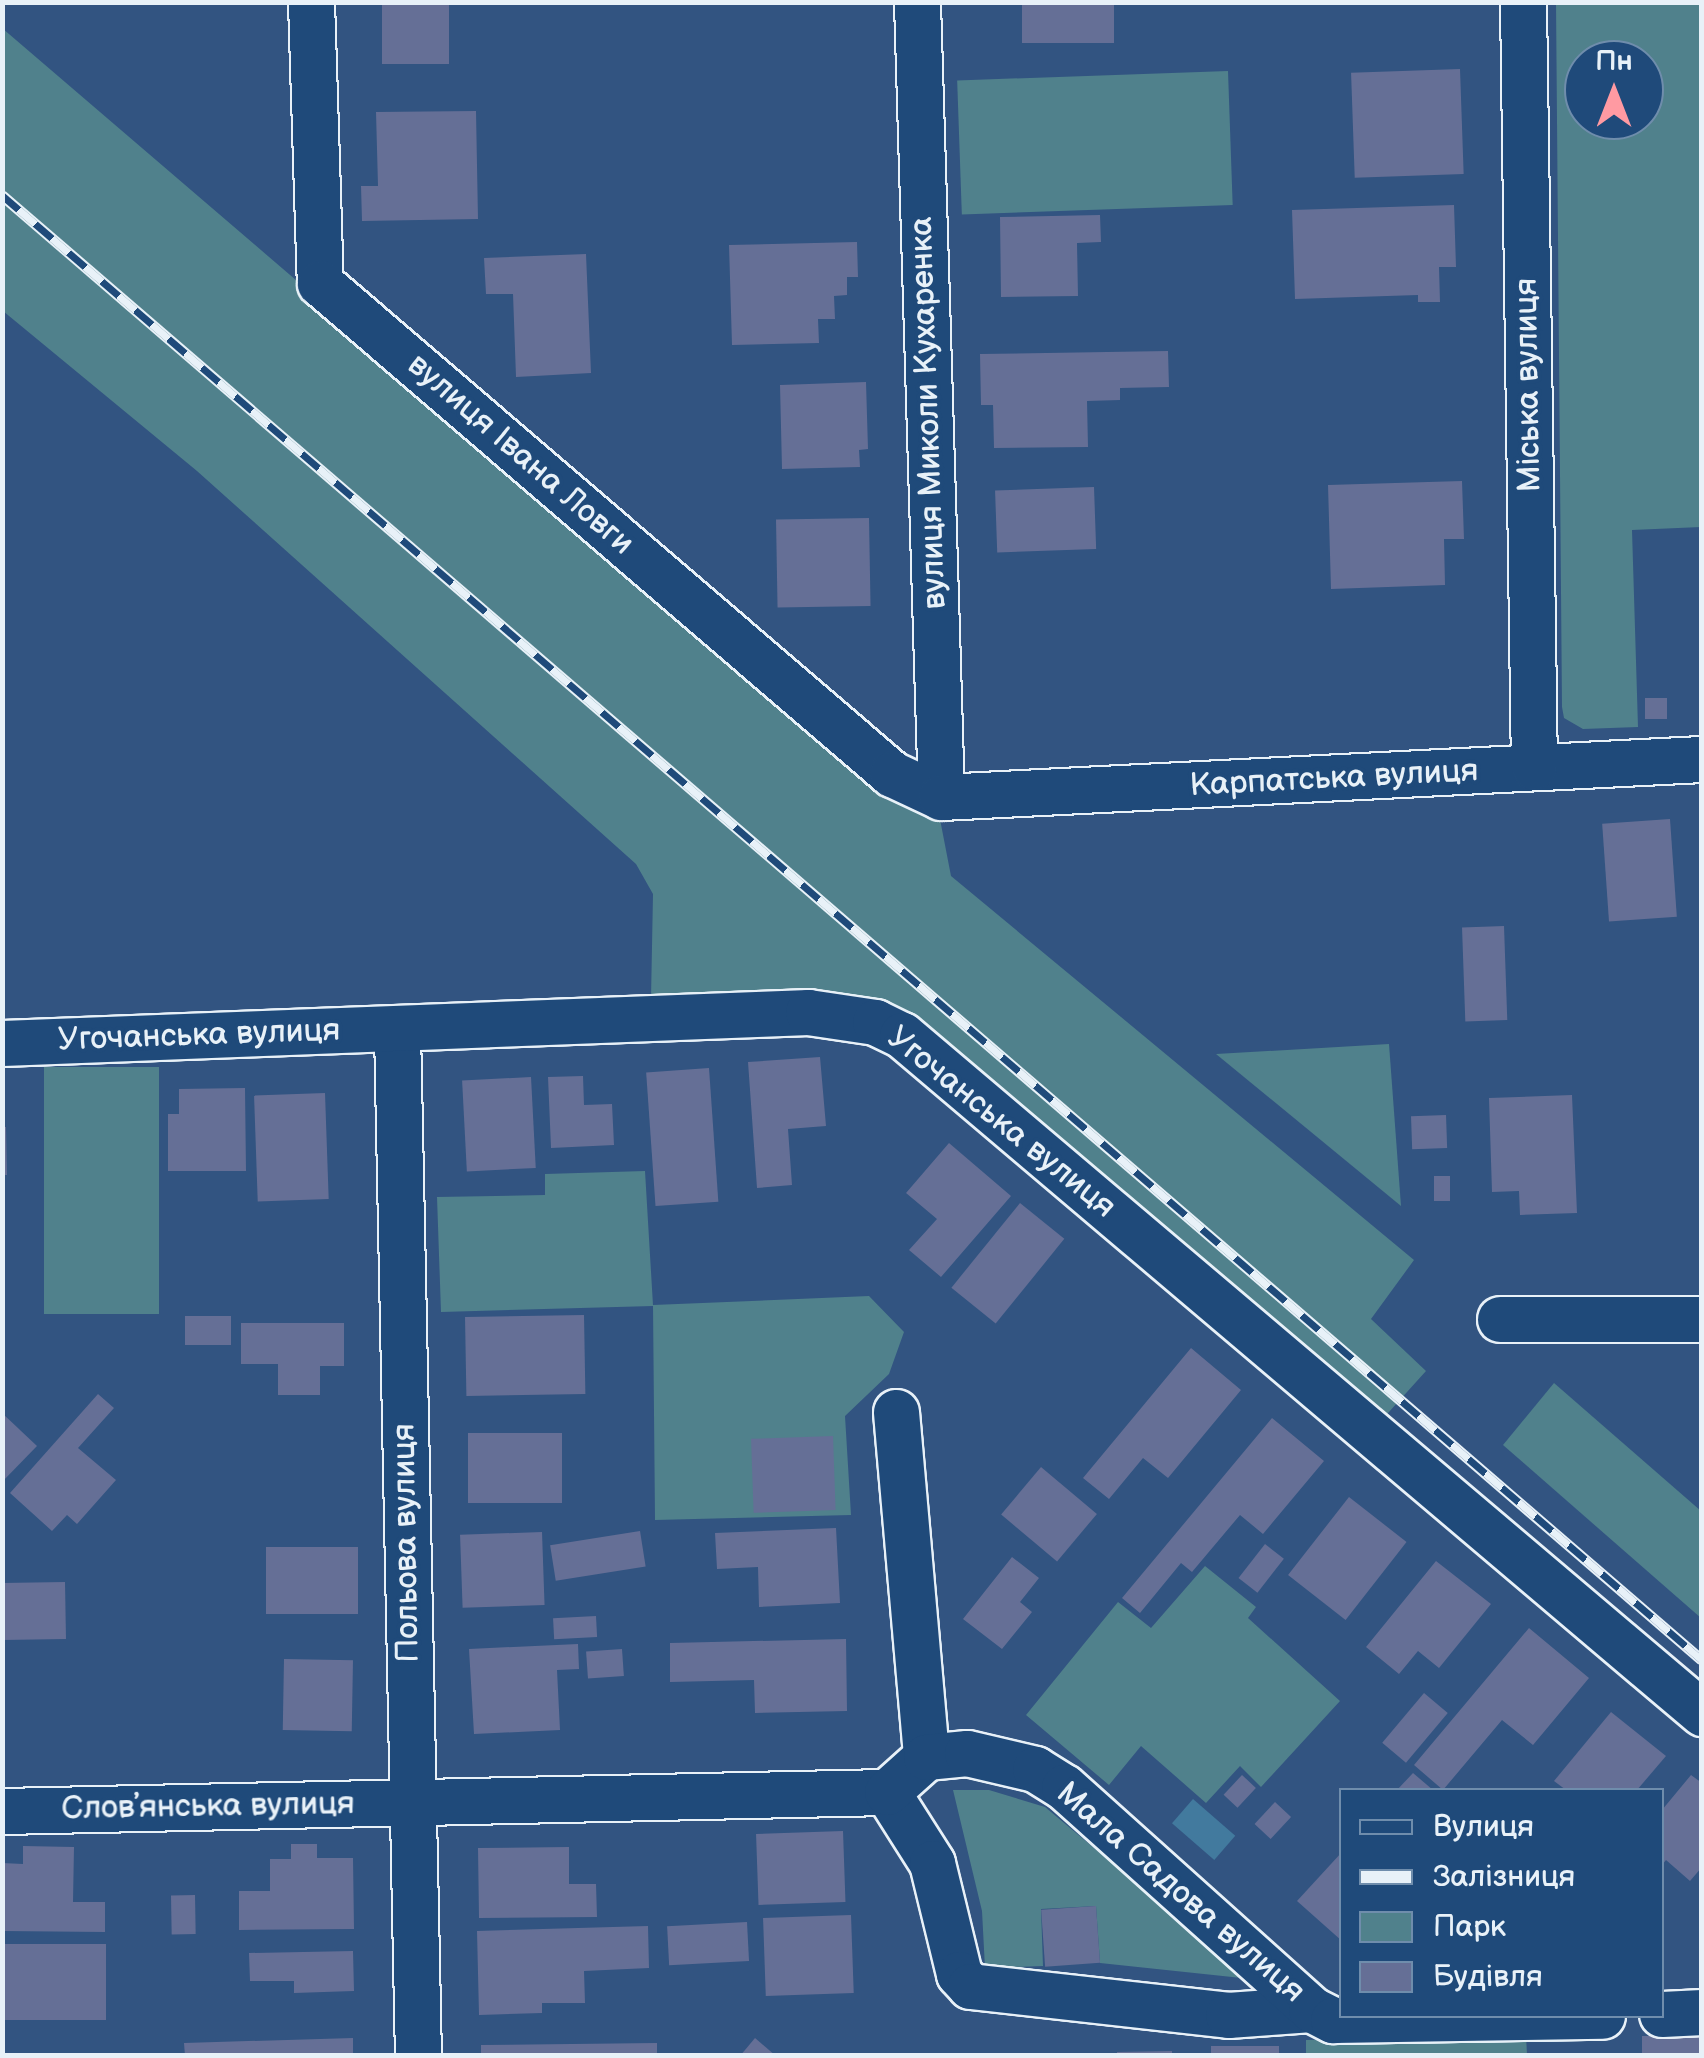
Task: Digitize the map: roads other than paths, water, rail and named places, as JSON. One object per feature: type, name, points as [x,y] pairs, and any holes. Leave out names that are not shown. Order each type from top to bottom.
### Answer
[{"type":"street","name":"вулиця Івана Ловги","points":[[312,2],[320,283],[892,774],[954,798]]},
{"type":"street","name":"вулиця Миколи Кухаренка","points":[[917,2],[954,798]]},
{"type":"street","name":"Міська вулиця","points":[[1523,2],[1534,768]]},
{"type":"street","name":"Карпатська вулиця","points":[[954,798],[1702,759]]},
{"type":"street","name":"Угочанська вулиця","points":[[2,1042],[808,1012],[843,1014],[902,1034],[1702,1713]]},
{"type":"street","name":"Польова вулиця","points":[[397,1030],[418,2056]]},
{"type":"street","points":[[1500,1320],[1702,1319]]},
{"type":"street","points":[[412,1803],[888,1792],[926,1757],[896,1412]]},
{"type":"street","name":"Мала Садова вулиця","points":[[926,1757],[966,1752],[1004,1758],[1064,1788],[1311,2009]]},
{"type":"street","name":"Мала Садова вулиця","points":[[888,1792],[932,1863],[959,1974],[970,1986],[1228,2015],[1311,2009],[1339,2017]]},
{"type":"street","name":"Словʼянська вулиця","points":[[2,1811],[412,1803]]},
{"type":"street","points":[[1664,2014],[1702,2012]]},
{"type":"street","name":"Мала Садова вулиця","points":[[1344,2018],[1503,2018]]},
{"type":"water","points":[[1193,1799],[1235,1836],[1214,1860],[1172,1823]]},
{"type":"railway","points":[[2,195],[1702,1660]]}]
